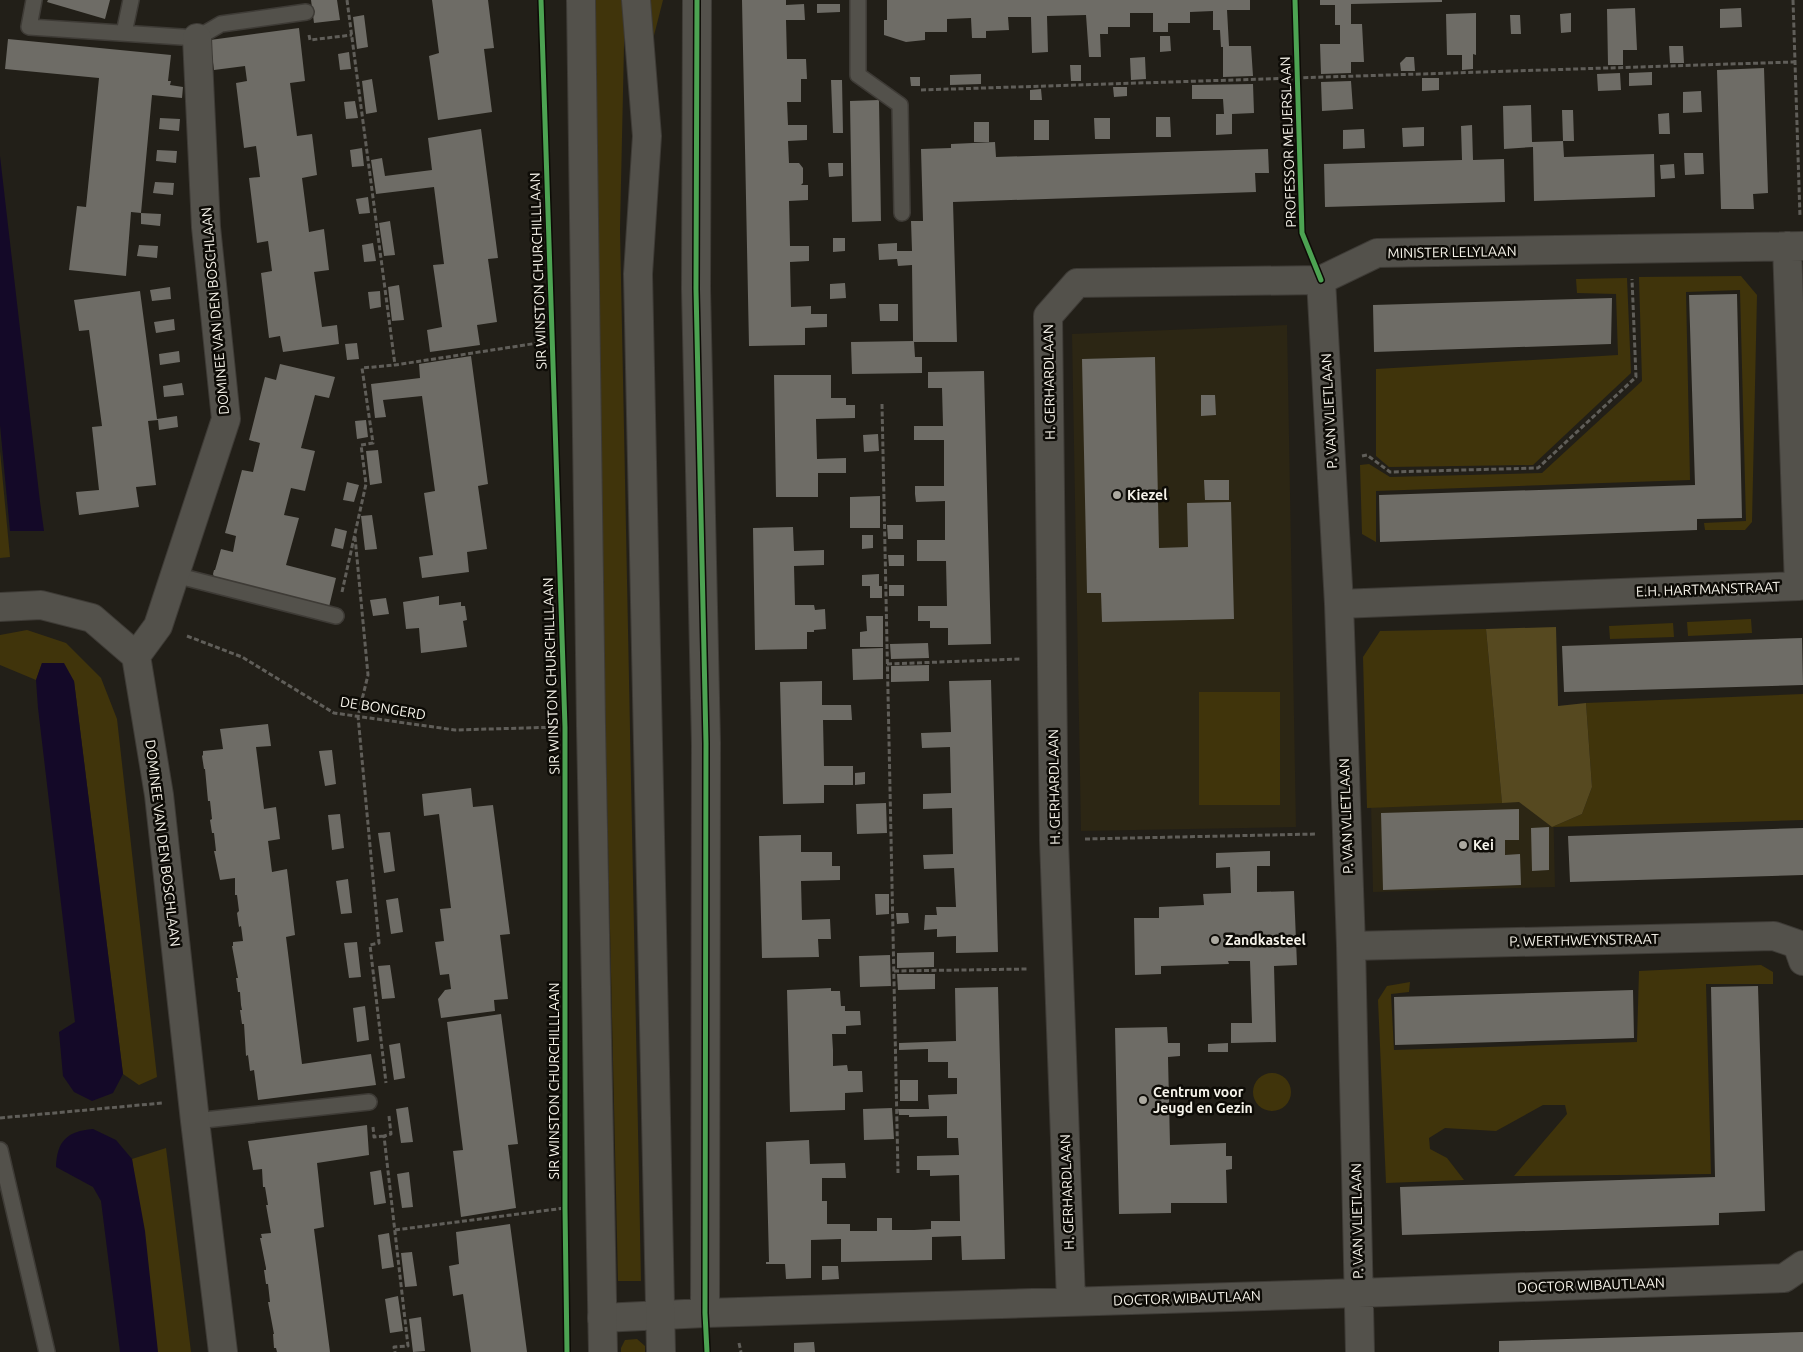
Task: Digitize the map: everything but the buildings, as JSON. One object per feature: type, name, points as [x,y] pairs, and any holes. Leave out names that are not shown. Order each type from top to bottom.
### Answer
[{"type":"street","points":[[581,0],[591,736],[603,1352]]},
{"type":"street","points":[[636,0],[646,136],[638,274],[661,1352]]},
{"type":"street","points":[[697,0],[696,289],[706,743],[705,1312]]},
{"type":"street","name":"DOMINEE VAN DEN BOSCHLAAN","points":[[197,38],[206,227],[226,419],[158,626],[136,656],[159,795],[222,1352]]},
{"type":"street","name":"MINISTER LELYLAAN","points":[[1078,283],[1321,280],[1376,253],[1795,246]]},
{"type":"street","name":"E.H. HARTMANSTRAAT","points":[[1339,604],[1799,586],[1795,246]]},
{"type":"street","name":"P. VAN VLIETLAAN","points":[[1321,280],[1339,604],[1351,946],[1360,1352]]},
{"type":"street","name":"H. GERHARDLAAN","points":[[1071,1301],[1054,840],[1048,316],[1078,283]]},
{"type":"street","points":[[0,607],[41,605],[92,618],[136,656]]},
{"type":"street","name":"P. WERTHWEYNSTRAAT","points":[[1351,946],[1774,936],[1797,944],[1803,961]]},
{"type":"street","name":"DOCTOR WIBAUTLAAN","points":[[602,1318],[705,1312],[1359,1293],[1784,1278],[1803,1265]]},
{"type":"lane","points":[[34,0],[29,27],[197,38],[221,24],[306,12]]},
{"type":"lane","points":[[124,33],[131,0]]},
{"type":"lane","points":[[858,0],[858,75],[900,105],[902,212]]},
{"type":"lane","points":[[175,575],[336,616]]},
{"type":"lane","points":[[195,1121],[369,1102]]},
{"type":"lane","points":[[0,1150],[47,1352]]},
{"type":"path","points":[[347,0],[394,365]]},
{"type":"path","points":[[1793,0],[1800,219],[1803,219]]},
{"type":"path","points":[[881,92],[1794,62]]},
{"type":"path","points":[[1331,459],[1367,455],[1390,472],[1538,468],[1636,377],[1631,249]]},
{"type":"path","points":[[336,616],[366,484],[361,445],[373,443],[362,368],[394,365],[552,340]]},
{"type":"path","points":[[882,404],[898,1173]]},
{"type":"path","points":[[355,537],[368,675],[358,716],[379,943],[370,945],[386,1087]]},
{"type":"path","points":[[887,664],[1052,658]]},
{"type":"path","points":[[1054,840],[1347,834]]},
{"type":"path","points":[[894,971],[1059,969]]},
{"type":"path","points":[[0,1118],[135,1105]]},
{"type":"path","points":[[389,1115],[392,1134],[384,1136],[408,1346],[394,1347],[394,1352]]},
{"type":"path","points":[[395,1230],[565,1208]]},
{"type":"shaded area","points":[[589,0],[625,0],[620,229],[641,1281],[618,1281]]},
{"type":"shaded area","points":[[644,0],[663,0],[647,63]]},
{"type":"shaded area","points":[[0,156],[44,531],[10,531],[0,425]]},
{"type":"shaded area","points":[[1741,276],[1757,295],[1752,522],[1745,530],[1705,530],[1704,523],[1746,521],[1740,290],[1686,292],[1690,480],[1376,491],[1376,542],[1362,534],[1360,465],[1369,464],[1390,477],[1542,473],[1642,381],[1639,277]]},
{"type":"shaded area","points":[[1627,278],[1631,373],[1533,465],[1389,467],[1376,456],[1376,369],[1618,355],[1616,294],[1577,293],[1576,279]]},
{"type":"shaded area","points":[[1287,325],[1296,827],[1081,831],[1072,334]]},
{"type":"shaded area","points":[[0,451],[10,557],[0,558]]},
{"type":"shaded area","points":[[1751,619],[1752,633],[1688,636],[1687,622]]},
{"type":"shaded area","points":[[1673,623],[1674,637],[1610,639],[1609,626]]},
{"type":"shaded area","points":[[1556,627],[1558,706],[1586,703],[1592,787],[1582,814],[1552,827],[1519,802],[1502,803],[1486,629]]},
{"type":"shaded area","points":[[1486,629],[1502,803],[1367,808],[1363,657],[1380,631]]},
{"type":"shaded area","points":[[27,630],[66,643],[101,678],[117,719],[157,1077],[139,1085],[123,1074],[74,681],[42,663],[36,680],[0,665],[0,635]]},
{"type":"shaded area","points":[[42,663],[64,663],[74,681],[123,1074],[113,1093],[92,1101],[74,1092],[63,1076],[59,1032],[75,1022],[38,708],[36,680]]},
{"type":"shaded area","points":[[1199,692],[1280,692],[1280,805],[1199,805]]},
{"type":"shaded area","points":[[1803,694],[1803,820],[1552,827],[1582,814],[1592,787],[1586,703]]},
{"type":"shaded area","name":"Kei","points":[[1553,798],[1555,887],[1373,892],[1371,803]]},
{"type":"shaded area","points":[[1761,965],[1773,972],[1773,984],[1706,984],[1711,1174],[1514,1176],[1567,1114],[1565,1105],[1543,1105],[1496,1131],[1445,1128],[1429,1138],[1430,1149],[1447,1158],[1464,1180],[1386,1183],[1378,1000],[1387,986],[1410,982],[1409,992],[1391,994],[1394,1050],[1637,1042],[1639,971]]},
{"type":"shaded area","points":[[1272,1073],[1286,1078],[1291,1092],[1286,1106],[1272,1111],[1258,1106],[1253,1092],[1258,1078]]},
{"type":"shaded area","points":[[93,1129],[116,1140],[132,1159],[145,1231],[158,1352],[120,1352],[101,1201],[93,1187],[56,1167],[59,1150],[65,1139],[76,1132]]},
{"type":"shaded area","points":[[166,1148],[191,1352],[156,1352],[132,1159]]},
{"type":"shaded area","points":[[637,1339],[645,1346],[645,1352],[621,1352],[625,1340]]},
{"type":"cycle path","name":"SIR WINSTON CHURCHILLLAAN","points":[[541,0],[565,727],[565,1208],[567,1352]]},
{"type":"cycle path","points":[[697,0],[696,289],[706,743],[705,1313],[707,1352]]},
{"type":"cycle path","name":"PROFESSOR MEIJERSLAAN","points":[[1295,0],[1302,233],[1321,280]]},
{"type":"place","name":"Kiezel","points":[[1117,495]]},
{"type":"place","name":"Kei","points":[[1463,845]]},
{"type":"place","name":"Zandkasteel","points":[[1215,940]]},
{"type":"place","name":"Centrum voor Jeugd en Gezin","points":[[1143,1100]]}]
